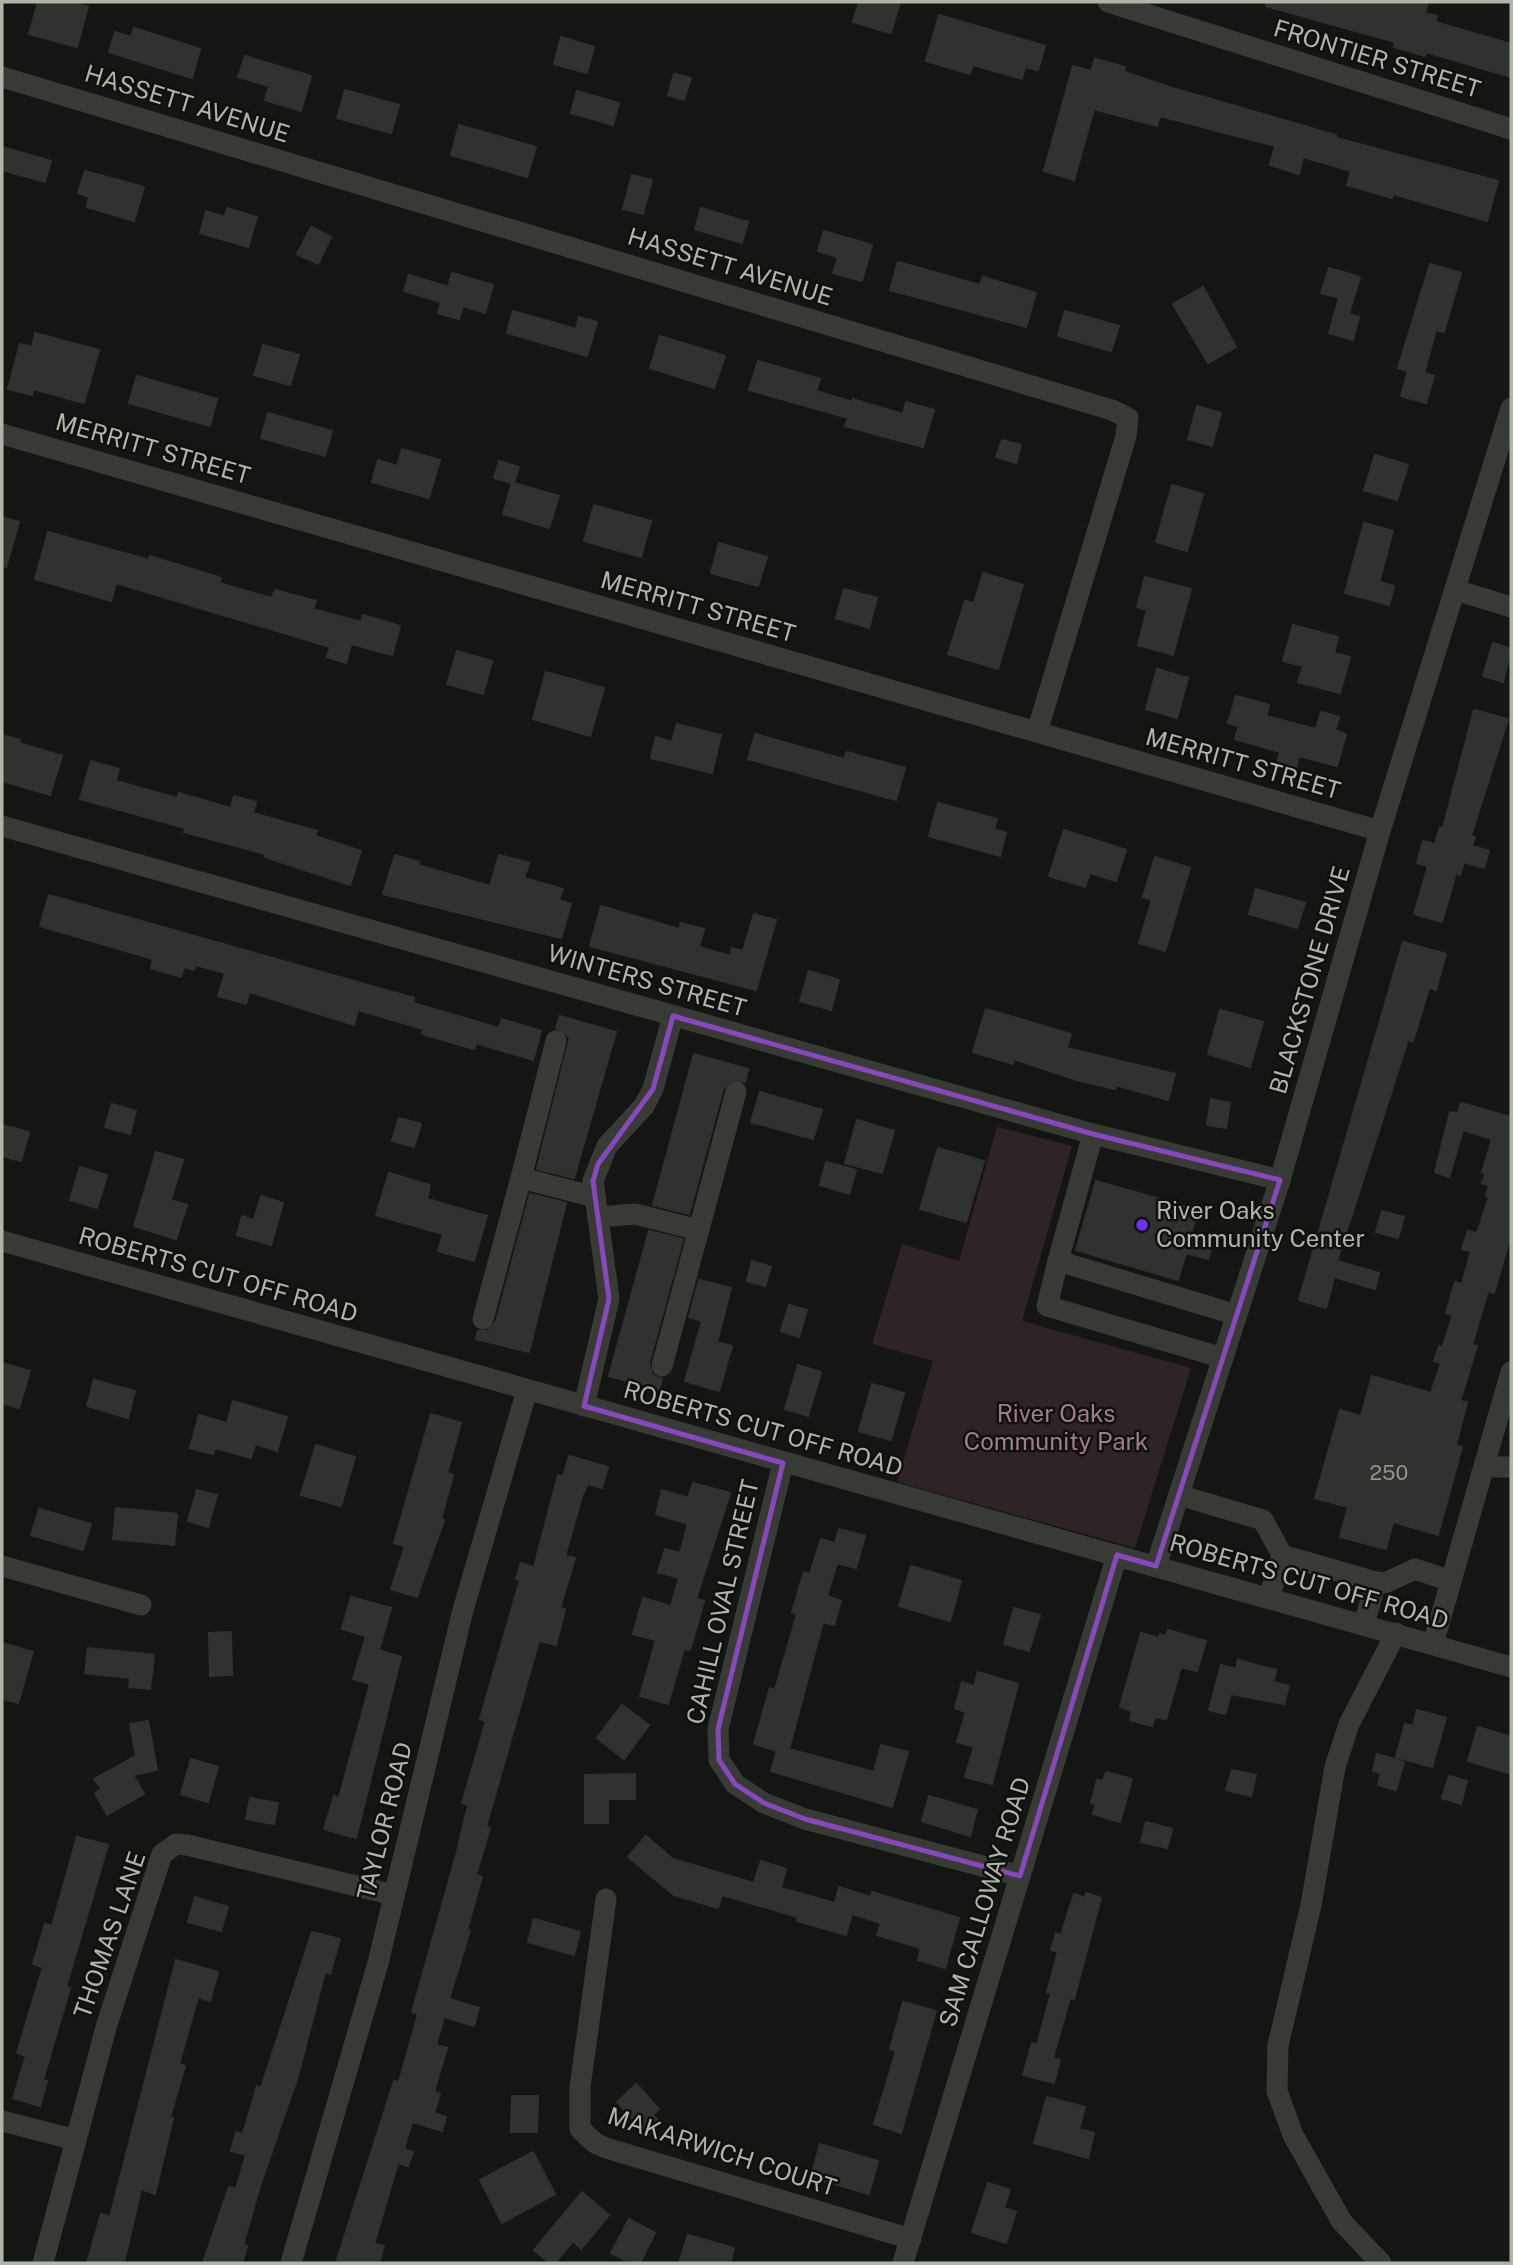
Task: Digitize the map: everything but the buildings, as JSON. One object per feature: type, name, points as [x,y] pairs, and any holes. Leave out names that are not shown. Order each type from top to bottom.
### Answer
[{"type":"street","name":"FRONTIER STREET","points":[[1108,2],[1511,129]]},
{"type":"street","name":"HASSETT AVENUE","points":[[2,76],[1112,410],[1128,418],[1126,436],[1037,732]]},
{"type":"street","name":"BLACKSTONE DRIVE","points":[[1156,1566],[1280,1180],[1380,831],[1511,408]]},
{"type":"street","name":"MERRITT STREET","points":[[2,434],[1380,831]]},
{"type":"street","points":[[1456,590],[1511,607]]},
{"type":"street","name":"WINTERS STREET","points":[[2,826],[1093,1134],[1280,1180]]},
{"type":"street","points":[[584,1406],[609,1299],[593,1181],[607,1146],[644,1106],[653,1089],[673,1016]]},
{"type":"street","points":[[483,1319],[556,1041]]},
{"type":"street","points":[[662,1366],[736,1092]]},
{"type":"street","points":[[1093,1134],[1047,1306],[1223,1357]]},
{"type":"street","points":[[521,1178],[597,1207],[699,1230]]},
{"type":"street","name":"ROBERTS CUT OFF ROAD","points":[[2,1241],[1511,1667]]},
{"type":"street","points":[[1058,1261],[1237,1315]]},
{"type":"street","points":[[1433,1644],[1511,1372]]},
{"type":"street","name":"TAYLOR ROAD","points":[[291,2263],[378,1963],[463,1610],[527,1390]]},
{"type":"street","name":"CAHILL OVAL STREET","points":[[782,1463],[718,1729],[719,1760],[735,1784],[764,1804],[805,1819],[1020,1875]]},
{"type":"street","points":[[1484,1467],[1511,1468]]},
{"type":"street","points":[[1179,1495],[1221,1505],[1263,1520],[1282,1555],[1269,1598]]},
{"type":"street","name":"SAM CALLOWAY ROAD","points":[[904,2263],[1117,1555]]},
{"type":"street","points":[[1282,1555],[1376,1582],[1385,1583],[1415,1569],[1451,1581]]},
{"type":"street","points":[[2,1566],[141,1605]]},
{"type":"street","points":[[1364,1624],[1376,1582]]},
{"type":"street","points":[[1381,2263],[1342,2222],[1293,2135],[1277,2091],[1278,2045],[1311,1905],[1335,1767],[1349,1724],[1396,1633]]},
{"type":"street","name":"THOMAS LANE","points":[[43,2263],[107,2024],[162,1854],[168,1848],[187,1845],[394,1895]]},
{"type":"street","name":"MAKARWICH COURT","points":[[606,1899],[580,2087],[580,2129],[595,2143],[606,2148],[911,2239]]},
{"type":"street","points":[[2,2121],[76,2140]]},
{"type":"highlighted area","points":[[673,1016],[1093,1134],[1280,1180],[1156,1566],[1117,1555],[1020,1876],[805,1819],[764,1803],[735,1784],[719,1760],[718,1729],[783,1463],[584,1406],[609,1299],[593,1181],[598,1164],[653,1089]]},
{"type":"green space","name":"River Oaks Community Park","points":[[997,1127],[1072,1146],[1022,1321],[1191,1368],[1135,1548],[897,1482],[933,1361],[872,1344],[902,1244],[959,1261]]},
{"type":"place","name":"River Oaks Community Center","points":[[1142,1225]]}]
